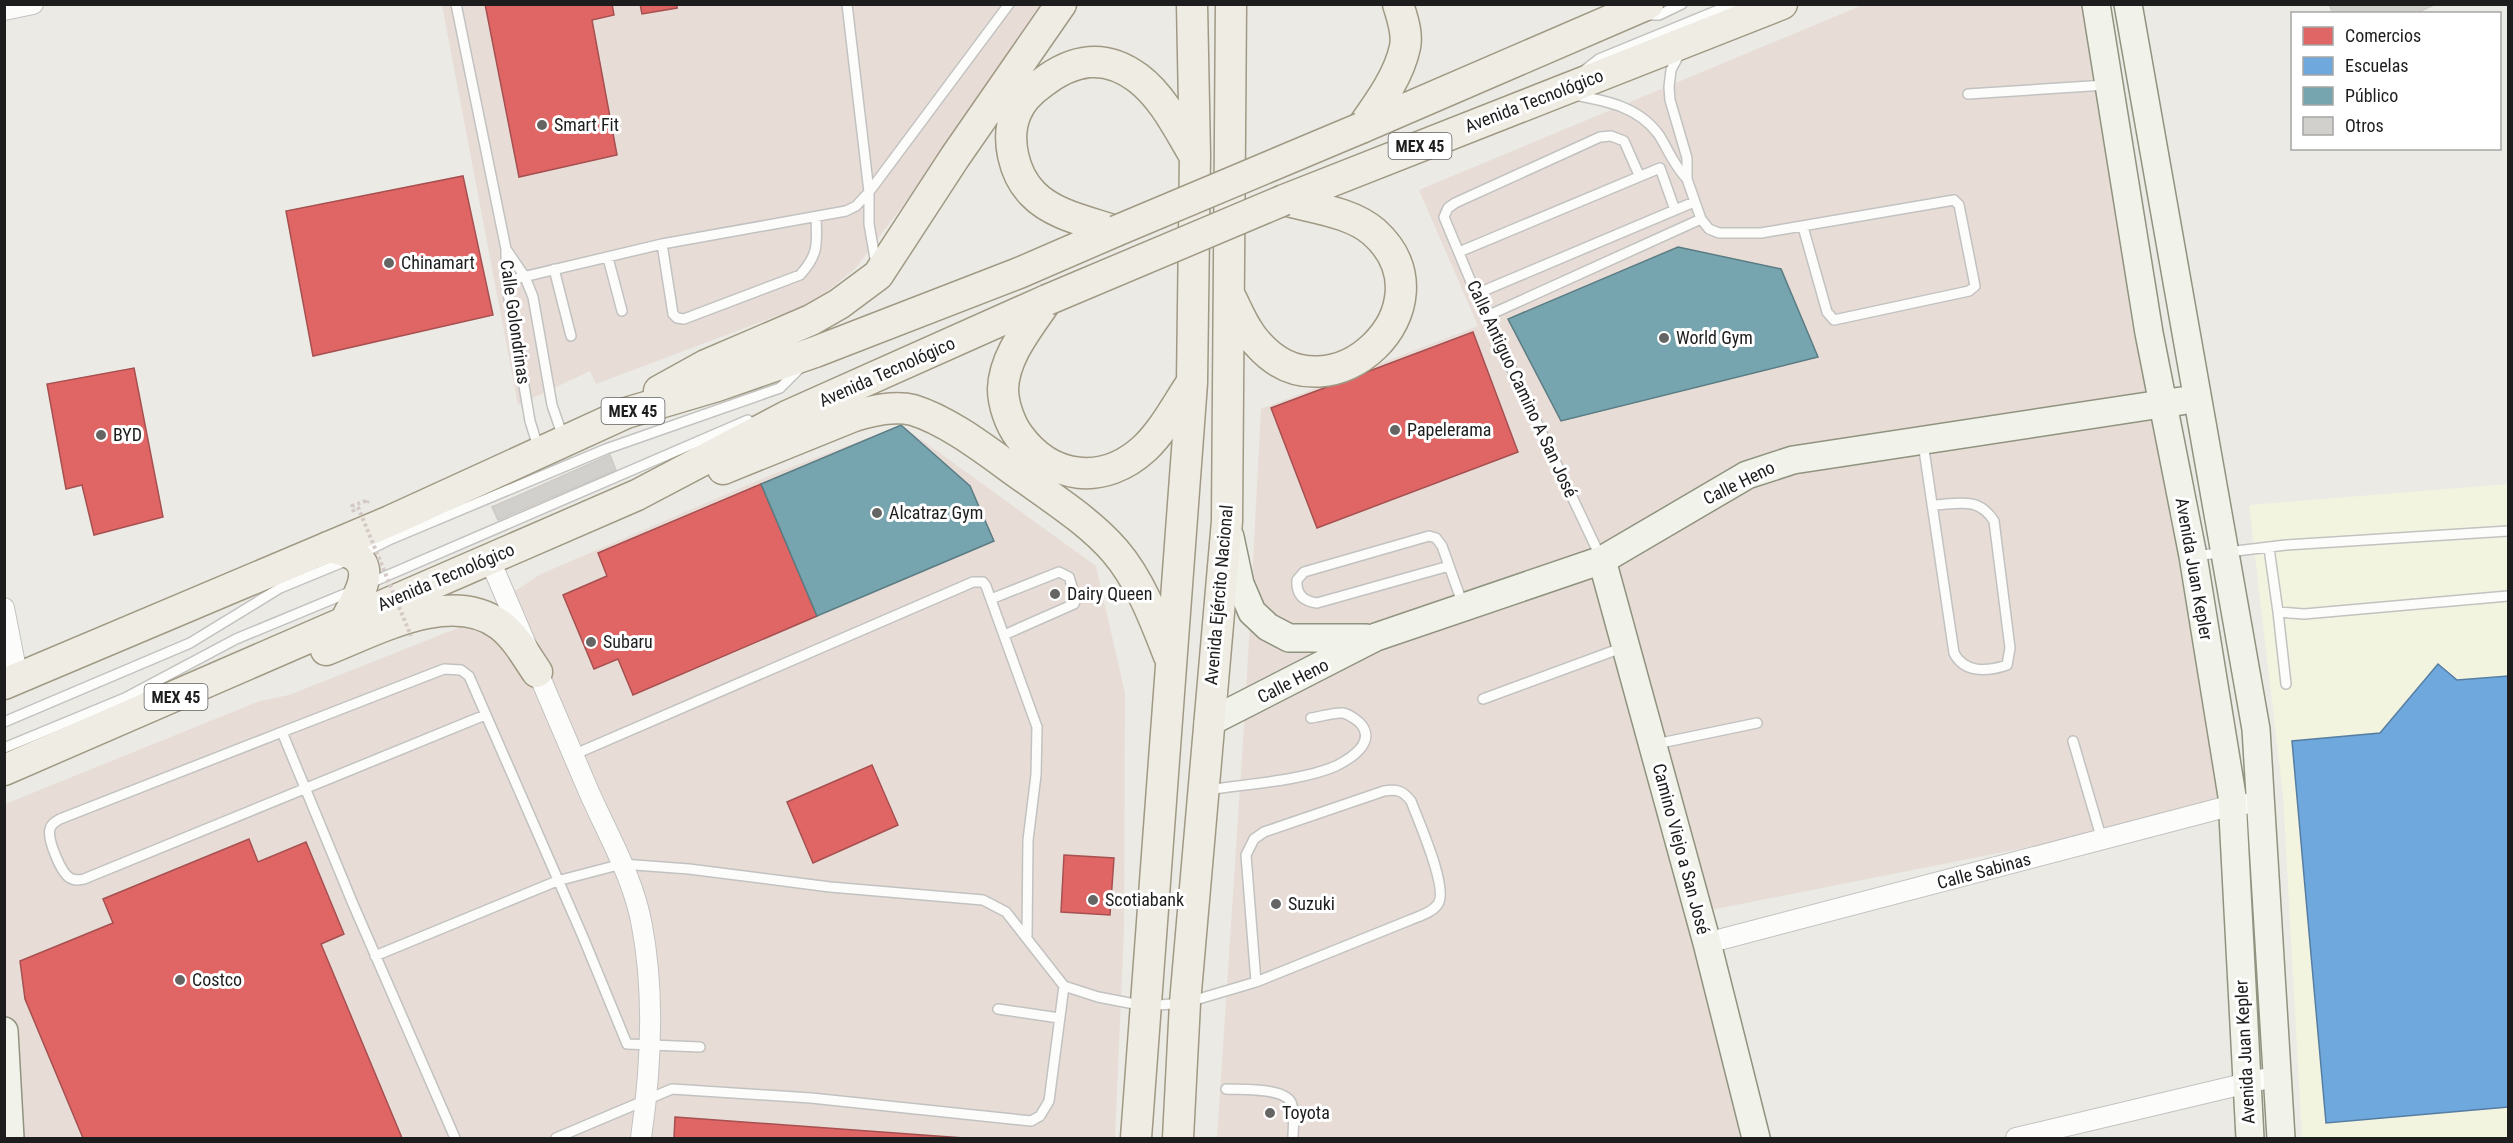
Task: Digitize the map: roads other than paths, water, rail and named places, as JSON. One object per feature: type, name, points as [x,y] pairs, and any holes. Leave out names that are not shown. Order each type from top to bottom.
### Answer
[{"type":"main road","points":[[626,413],[675,380],[811,320],[839,304],[878,275],[955,157],[1061,4]]},
{"type":"main road","points":[[1136,1138],[1192,383],[1195,156],[1192,4]]},
{"type":"main road","name":"Avenida Ejército Nacional","points":[[1178,1138],[1185,1003],[1227,521],[1231,4]]},
{"type":"main road","points":[[1230,51],[1253,4]]},
{"type":"main road","points":[[1361,128],[1384,96],[1405,46],[1403,21],[1398,4]]},
{"type":"main road","name":"MEX 45","points":[[14,681],[328,547],[626,413],[717,386],[815,352],[1019,273],[1648,4]]},
{"type":"main road","name":"Avenida Tecnológico","points":[[4,770],[205,685],[346,620],[637,495],[787,416],[1047,300],[1284,200],[1782,4]]},
{"type":"main road","points":[[1116,231],[1054,209],[1034,196],[1025,185],[1016,168],[1012,136],[1016,111],[1032,90],[1052,75],[1077,63],[1091,61],[1115,65],[1137,77],[1152,90],[1195,156]]},
{"type":"main road","points":[[1229,295],[1245,327],[1259,345],[1277,360],[1301,370],[1329,371],[1354,362],[1371,351],[1386,334],[1398,312],[1401,291],[1399,272],[1389,252],[1374,232],[1336,213],[1284,200]]},
{"type":"main road","points":[[1047,300],[1016,346],[1006,368],[1003,390],[1014,429],[1029,451],[1041,461],[1057,469],[1083,474],[1111,468],[1128,460],[1145,448],[1192,383]]},
{"type":"main road","points":[[637,495],[724,469],[854,416],[873,411],[910,410],[929,417],[978,446],[1085,521],[1115,551],[1133,578],[1156,622],[1172,663]]},
{"type":"main road","points":[[328,547],[356,556],[363,566],[365,576],[363,586],[346,620]]},
{"type":"main road","points":[[205,685],[310,656],[400,621],[430,612],[457,610],[484,615],[501,626],[519,645],[537,672]]},
{"type":"street","points":[[4,10],[33,4]]},
{"type":"street","name":"Avenida Juan Kepler","points":[[2096,4],[2149,333],[2193,556],[2233,805],[2250,1138]]},
{"type":"street","name":"Avenida Juan Kepler","points":[[2128,4],[2256,729],[2282,1138]]},
{"type":"street","name":"Calle Heno","points":[[1209,723],[1376,637],[1602,560],[1719,490],[1768,466],[1793,459],[2196,398]]},
{"type":"street","name":"Calle Heno","points":[[1227,521],[1240,584],[1252,612],[1268,627],[1289,638],[1324,640],[1376,637]]},
{"type":"street","points":[[489,558],[622,864],[642,924],[648,966],[649,1046],[647,1098],[641,1138]]},
{"type":"street","name":"Camino Viejo a San José","points":[[1602,560],[1707,943],[1756,1138]]},
{"type":"street","points":[[4,608],[15,664],[14,681]]},
{"type":"street","name":"Calle Sabinas","points":[[1707,943],[2233,805],[2261,804]]},
{"type":"street","points":[[5,1033],[10,1138]]},
{"type":"street","points":[[2016,1138],[2277,1076]]},
{"type":"lane","points":[[456,4],[506,249]]},
{"type":"lane","points":[[847,4],[869,192],[868,224],[878,275]]},
{"type":"lane","points":[[506,281],[662,244],[816,217],[846,211],[856,206],[869,192],[1009,4]]},
{"type":"lane","points":[[1618,17],[1659,15],[1682,4]]},
{"type":"lane","points":[[1555,92],[1599,59],[1733,4]]},
{"type":"lane","points":[[1684,44],[1671,70],[1669,87],[1672,109],[1687,158],[1687,179],[1701,219],[1709,229],[1733,235],[1803,226],[1954,200],[1959,205],[1975,286],[1969,291],[1834,320],[1827,312],[1803,226]]},
{"type":"lane","points":[[1968,94],[2109,85]]},
{"type":"lane","points":[[1555,92],[1603,100],[1624,106],[1641,116],[1660,137],[1672,163],[1687,179]]},
{"type":"lane","name":"Calle Antiguo Camino A San José","points":[[1602,560],[1486,316],[1444,217],[1448,208],[1455,203],[1600,137],[1611,136],[1624,141],[1639,176]]},
{"type":"lane","points":[[1459,252],[1687,158]]},
{"type":"lane","points":[[1660,168],[1675,210]]},
{"type":"lane","points":[[1476,294],[1694,202]]},
{"type":"lane","points":[[662,244],[673,314],[677,318],[684,319],[800,274],[812,261],[817,249],[816,217]]},
{"type":"lane","points":[[1486,316],[1701,219]]},
{"type":"lane","name":"Calle Golondrinas","points":[[506,249],[525,277],[533,297],[552,405],[552,447]]},
{"type":"lane","name":"Calle Golondrinas","points":[[506,249],[506,281],[530,421],[552,447]]},
{"type":"lane","points":[[608,258],[622,311]]},
{"type":"lane","points":[[554,269],[571,336]]},
{"type":"lane","points":[[4,722],[190,642],[280,588],[397,537],[606,450],[780,388],[815,352]]},
{"type":"lane","points":[[785,405],[821,401]]},
{"type":"lane","points":[[4,748],[125,699],[236,639],[753,418]]},
{"type":"lane","points":[[1923,440],[1932,505],[1954,652],[1959,662],[1969,669],[2000,668],[2007,665],[2010,648],[1994,521],[1981,506],[1968,503],[1932,505]]},
{"type":"lane","points":[[2193,556],[2286,544],[2508,531]]},
{"type":"lane","points":[[1449,566],[1317,603],[1308,602],[1301,597],[1296,586],[1297,580],[1305,572],[1429,536],[1436,538],[1442,546],[1464,607]]},
{"type":"lane","points":[[2269,548],[2286,684]]},
{"type":"lane","points":[[991,599],[1059,572],[1069,577],[1076,599],[1074,604],[1004,635]]},
{"type":"lane","points":[[573,755],[973,582],[983,582],[1037,727],[1036,775],[1028,840],[1027,936]]},
{"type":"lane","points":[[2278,612],[2304,614],[2508,596]]},
{"type":"lane","points":[[1483,699],[1626,646]]},
{"type":"lane","points":[[486,715],[84,879],[76,880],[68,877],[54,850],[49,831],[52,824],[60,819],[444,669],[461,670],[469,676],[583,937],[627,1044],[700,1047]]},
{"type":"lane","points":[[1202,791],[1309,774],[1335,766],[1352,757],[1362,748],[1366,738],[1364,727],[1354,718],[1343,713],[1311,718]]},
{"type":"lane","points":[[1653,745],[1757,723]]},
{"type":"lane","points":[[282,732],[375,957],[455,1138]]},
{"type":"lane","points":[[2073,741],[2102,840]]},
{"type":"lane","points":[[375,957],[557,881],[622,864],[689,869],[830,887],[983,900],[1006,912],[1064,986],[1098,997],[1145,1006],[1185,1003],[1256,982],[1410,920],[1438,904],[1441,897],[1440,882],[1411,801],[1404,792],[1396,789],[1384,791],[1264,832],[1254,839],[1246,855],[1256,982]]},
{"type":"lane","points":[[556,1138],[672,1089],[811,1098],[1031,1121],[1040,1116],[1049,1101],[1064,986]]},
{"type":"lane","points":[[998,1009],[1059,1018]]},
{"type":"lane","points":[[1226,1089],[1270,1092],[1284,1096],[1293,1106],[1293,1138]]},
{"type":"place","name":"Smart Fit","points":[[542,125]]},
{"type":"place","name":"Chinamart","points":[[389,263]]},
{"type":"place","name":"World Gym","points":[[1664,338]]},
{"type":"place","name":"Papelerama","points":[[1395,430]]},
{"type":"place","name":"BYD","points":[[101,435]]},
{"type":"place","name":"Alcatraz Gym","points":[[877,513]]},
{"type":"place","name":"Dairy Queen","points":[[1055,594]]},
{"type":"place","name":"Subaru","points":[[591,642]]},
{"type":"place","name":"Scotiabank","points":[[1093,900]]},
{"type":"place","name":"Suzuki","points":[[1276,904]]},
{"type":"place","name":"Costco","points":[[180,980]]},
{"type":"place","name":"Toyota","points":[[1270,1113]]}]
